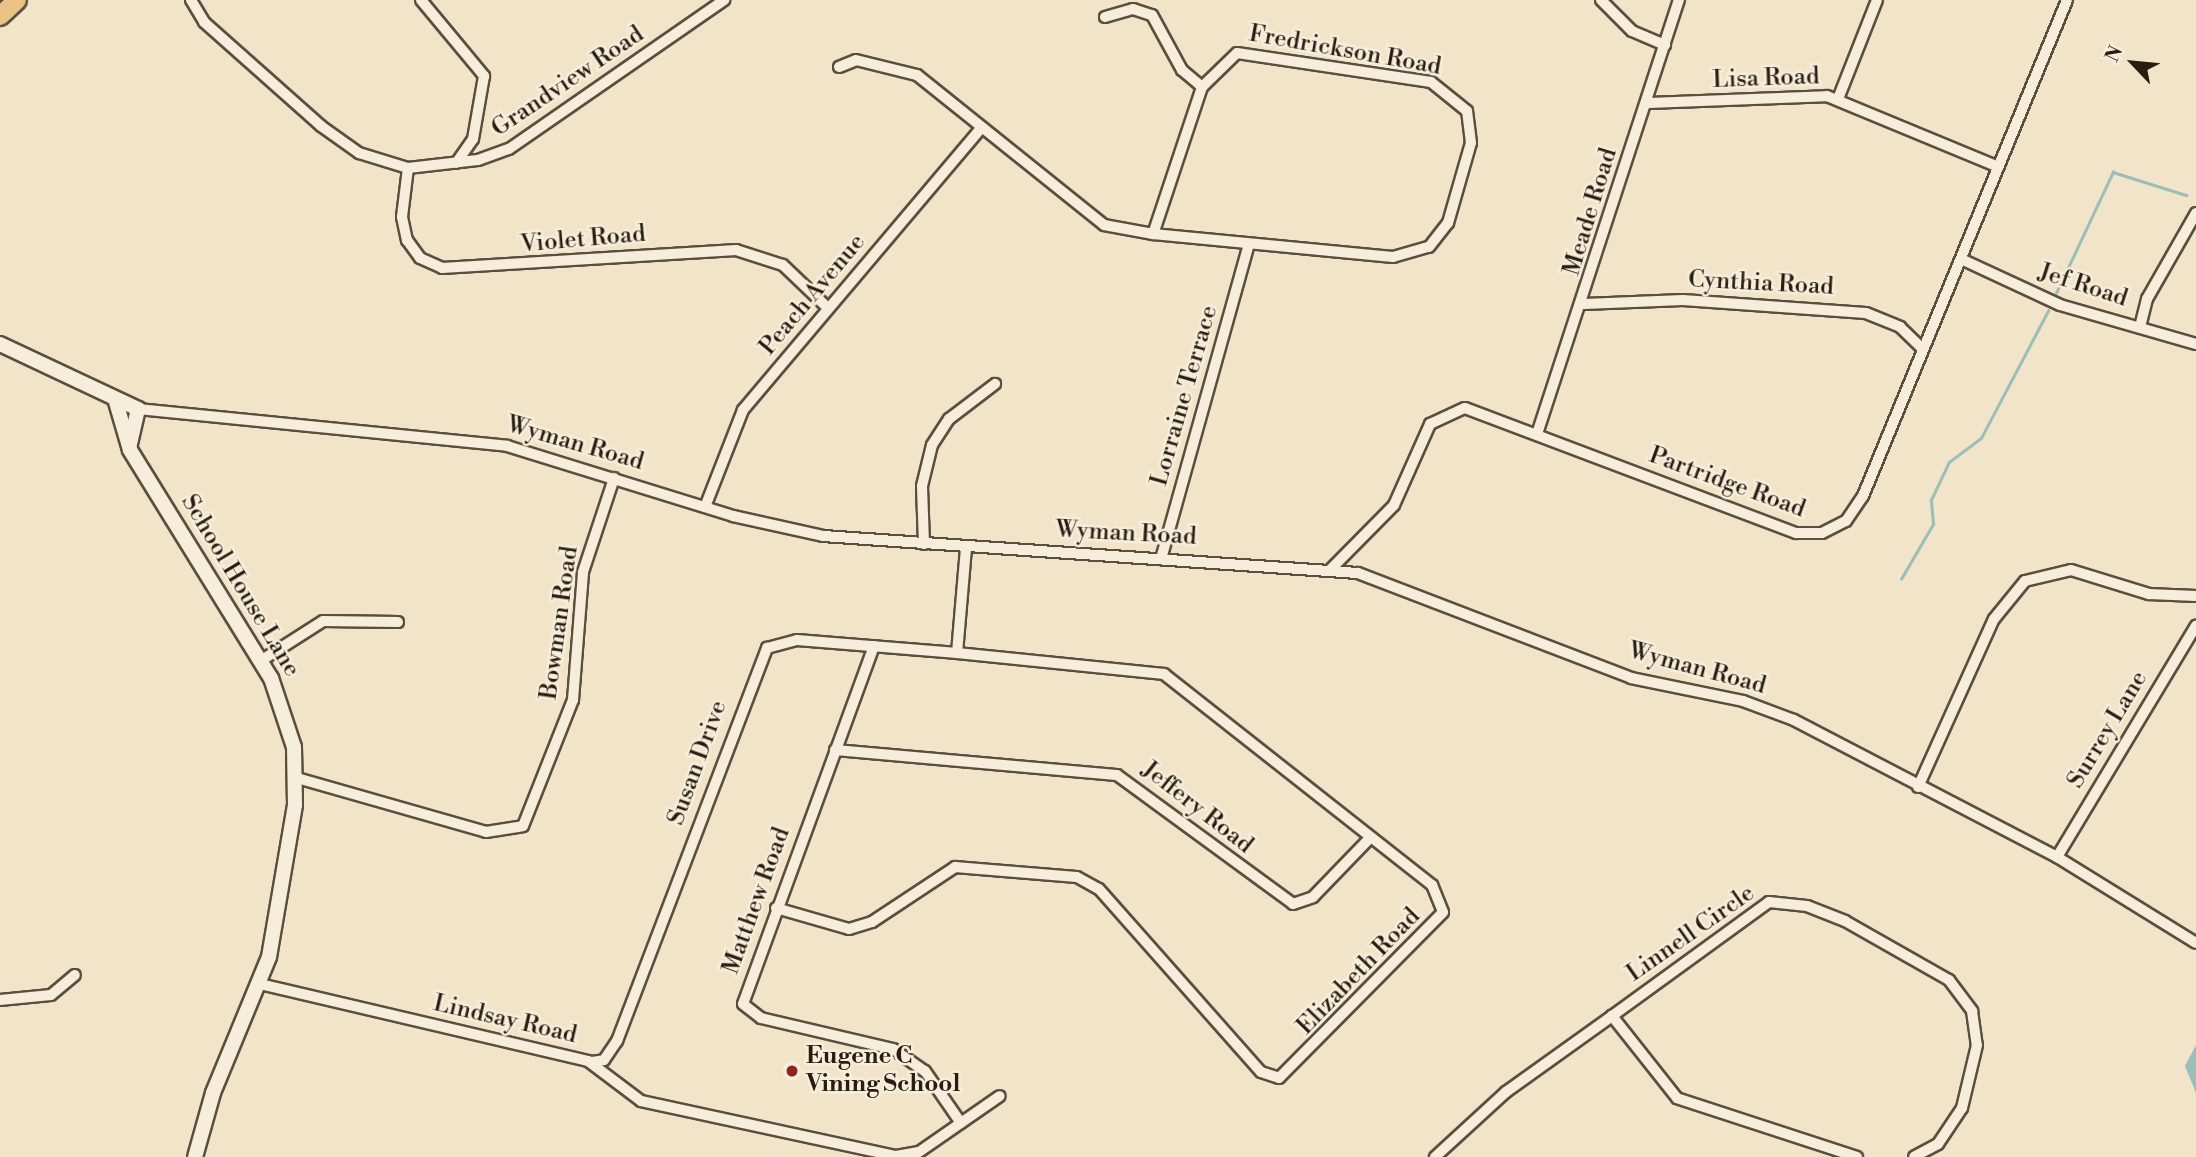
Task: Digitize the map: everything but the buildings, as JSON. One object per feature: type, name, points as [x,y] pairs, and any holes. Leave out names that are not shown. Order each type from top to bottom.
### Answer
[{"type":"main road","points":[[0,16],[17,0]]},
{"type":"street","name":"Grandview Road","points":[[191,0],[204,22],[321,126],[359,153],[408,168],[496,155],[524,141],[724,0]]},
{"type":"street","points":[[421,0],[484,76],[473,139],[456,163]]},
{"type":"street","points":[[1601,0],[1632,31],[1665,45]]},
{"type":"street","name":"Meade Road","points":[[1537,434],[1584,304],[1679,0]]},
{"type":"street","points":[[1838,99],[1877,0]]},
{"type":"street","name":"Partridge Road","points":[[1330,570],[1394,505],[1422,436],[1436,419],[1476,409],[1789,531],[1822,533],[1856,509],[2067,0]]},
{"type":"street","points":[[1105,17],[1133,9],[1152,15],[1182,70],[1202,87]]},
{"type":"street","name":"Fredrickson Road","points":[[839,68],[856,60],[918,75],[1086,215],[1153,234],[1393,257],[1429,247],[1448,223],[1466,169],[1467,111],[1431,82],[1255,52],[1223,60],[1202,87],[1153,234]]},
{"type":"street","name":"Lisa Road","points":[[1647,103],[1838,99],[1998,167]]},
{"type":"street","name":"Peach Avenue","points":[[705,507],[743,410],[982,127]]},
{"type":"street","name":"Violet Road","points":[[408,168],[402,217],[407,240],[420,258],[442,268],[736,250],[783,265],[828,308]]},
{"type":"street","points":[[2140,327],[2147,299],[2196,214]]},
{"type":"street","name":"Lorraine Terrace","points":[[1161,559],[1249,244]]},
{"type":"street","name":"Jef Road","points":[[1961,259],[2049,301],[2196,344]]},
{"type":"street","name":"Cynthia Road","points":[[1584,304],[1683,300],[1866,313],[1900,327],[1923,349]]},
{"type":"street","name":"Wyman Road","points":[[0,344],[116,402],[138,409],[489,443],[801,533],[966,548],[1330,570],[1383,580],[1631,678],[1772,712],[2057,857],[2196,943]]},
{"type":"street","points":[[924,544],[922,486],[932,444],[949,419],[995,384]]},
{"type":"street","name":"School House Lane","points":[[116,402],[130,450],[262,660],[289,721],[297,778],[279,917],[260,984],[213,1093],[195,1157]]},
{"type":"street","points":[[130,450],[138,409]]},
{"type":"street","name":"Bowman Road","points":[[297,778],[486,832],[523,826],[573,700],[583,572],[614,478]]},
{"type":"street","points":[[957,653],[966,548]]},
{"type":"street","points":[[1918,787],[1994,619],[2025,581],[2071,570],[2150,594],[2196,596]]},
{"type":"street","points":[[262,660],[323,621],[398,622]]},
{"type":"street","name":"Surrey Lane","points":[[2057,857],[2196,626]]},
{"type":"street","name":"Susan Drive","points":[[592,1062],[604,1060],[617,1041],[762,656],[785,640],[957,653]]},
{"type":"street","name":"Matthew Road","points":[[874,646],[744,995],[747,1011],[893,1049],[925,1071],[961,1123]]},
{"type":"street","name":"Elizabeth Road","points":[[776,908],[849,929],[872,922],[955,867],[1084,879],[1261,1072],[1279,1078],[1443,912],[1432,886],[1164,674],[957,653]]},
{"type":"street","name":"Jeffery Road","points":[[835,750],[1117,775],[1293,904],[1313,897],[1371,837]]},
{"type":"street","name":"Linnell Circle","points":[[1435,1157],[1506,1092],[1769,902],[1807,906],[1845,921],[1949,980],[1972,1011],[1976,1045],[1962,1108],[1938,1144],[1914,1157]]},
{"type":"street","points":[[0,1000],[51,995],[75,975]]},
{"type":"street","name":"Lindsay Road","points":[[260,984],[592,1062],[635,1100],[896,1156],[919,1152],[1000,1096]]},
{"type":"street","points":[[1612,1016],[1677,1098],[1857,1157]]},
{"type":"water","points":[[2196,1045],[2196,1093],[2185,1066]]},
{"type":"waterway","points":[[2056,293],[2113,172],[2186,195]]},
{"type":"waterway","points":[[1901,579],[1933,524],[1931,500],[1949,462],[1981,438],[2048,311]]},
{"type":"place","name":"Eugene C Vining School","points":[[792,1071]]}]
